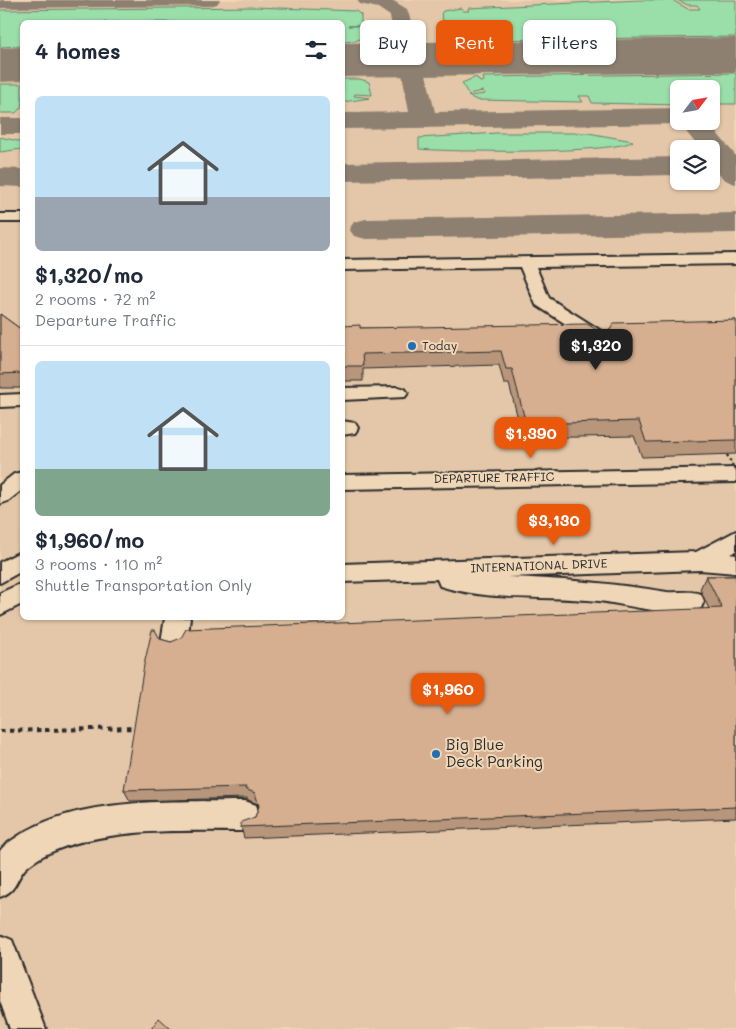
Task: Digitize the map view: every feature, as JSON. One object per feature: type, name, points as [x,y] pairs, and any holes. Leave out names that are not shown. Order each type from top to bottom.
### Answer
[{"type":"street","points":[[0,218],[20,218]]},
{"type":"street","points":[[345,265],[736,259]]},
{"type":"street","points":[[526,263],[542,301],[600,338]]},
{"type":"street","points":[[345,394],[398,393]]},
{"type":"street","points":[[0,401],[20,400]]},
{"type":"street","name":"DEPARTURE TRAFFIC","points":[[345,482],[736,473]]},
{"type":"street","points":[[0,496],[20,481]]},
{"type":"street","points":[[700,561],[736,540]]},
{"type":"street","points":[[0,574],[20,561]]},
{"type":"street","name":"INTERNATIONAL DRIVE","points":[[345,573],[700,561],[736,564]]},
{"type":"street","points":[[408,571],[468,584],[598,591],[671,602],[692,601]]},
{"type":"street","points":[[0,605],[20,594]]},
{"type":"street","points":[[174,642],[178,620]]},
{"type":"street","points":[[0,881],[2,873],[15,856],[40,841],[67,830],[137,818],[245,816]]},
{"type":"street","points":[[0,952],[28,1029]]},
{"type":"path","points":[[727,454],[736,473]]},
{"type":"path","points":[[0,731],[145,728]]},
{"type":"shaded area","points":[[0,0],[736,0],[736,1029],[0,1029]]},
{"type":"green space","points":[[672,0],[688,9],[700,9],[697,5],[688,5],[677,0],[736,0],[736,37],[616,38],[616,20],[523,20],[523,40],[513,40],[513,20],[443,20],[441,14],[443,11],[461,8],[463,11],[469,11],[468,8]]},
{"type":"green space","points":[[254,7],[356,11],[361,15],[360,25],[348,26],[360,26],[360,38],[356,41],[345,42],[345,20],[20,20],[20,46],[0,47],[0,10]]},
{"type":"green space","points":[[736,73],[736,104],[720,104],[720,80],[670,80],[670,105],[592,103],[589,96],[579,96],[583,102],[477,100],[468,96],[485,94],[483,91],[468,94],[462,83],[476,77],[480,82],[484,81],[483,77]]},
{"type":"green space","points":[[345,79],[360,79],[369,82],[372,95],[355,94],[354,96],[370,98],[345,102]]},
{"type":"green space","points":[[0,84],[20,84],[20,108],[16,113],[0,113]]},
{"type":"green space","points":[[497,133],[588,133],[633,141],[620,145],[566,150],[462,151],[419,149],[419,138]]},
{"type":"green space","points":[[0,137],[20,142],[20,149],[0,152]]},
{"type":"building","points":[[0,314],[20,329],[20,373],[0,374]]},
{"type":"building","points":[[736,320],[736,440],[646,442],[639,421],[526,424],[512,369],[506,369],[501,351],[362,354],[363,366],[345,366],[345,326],[360,325],[360,328],[587,324],[597,330],[610,330],[614,323]]},
{"type":"building","name":"Big Blue Deck Parking","points":[[706,576],[736,576],[736,807],[241,827],[241,822],[255,817],[259,806],[255,793],[245,789],[246,787],[124,790],[144,665],[152,630],[155,630],[160,639],[171,642],[181,638],[186,629],[722,608]]},
{"type":"building","points":[[159,1018],[171,1029],[151,1029]]},
{"type":"taxiway","points":[[0,2],[210,0]]},
{"type":"taxiway","points":[[367,0],[385,4],[400,13],[402,20]]},
{"type":"taxiway","points":[[426,52],[436,54]]},
{"type":"taxiway","points":[[412,65],[424,120]]},
{"type":"taxiway","points":[[424,120],[670,116]]},
{"type":"taxiway","points":[[345,121],[424,120]]},
{"type":"taxiway","points":[[0,126],[20,126]]},
{"type":"taxiway","points":[[699,130],[736,175]]},
{"type":"taxiway","points":[[345,172],[670,166]]},
{"type":"taxiway","points":[[0,177],[20,178]]},
{"type":"taxiway","points":[[366,229],[736,223]]},
{"type":"runway","points":[[345,60],[736,55]]},
{"type":"runway","points":[[0,65],[20,64]]},
{"type":"place","name":"Today","points":[[412,346]]},
{"type":"place","name":"Big Blue Deck Parking","points":[[436,754]]}]
